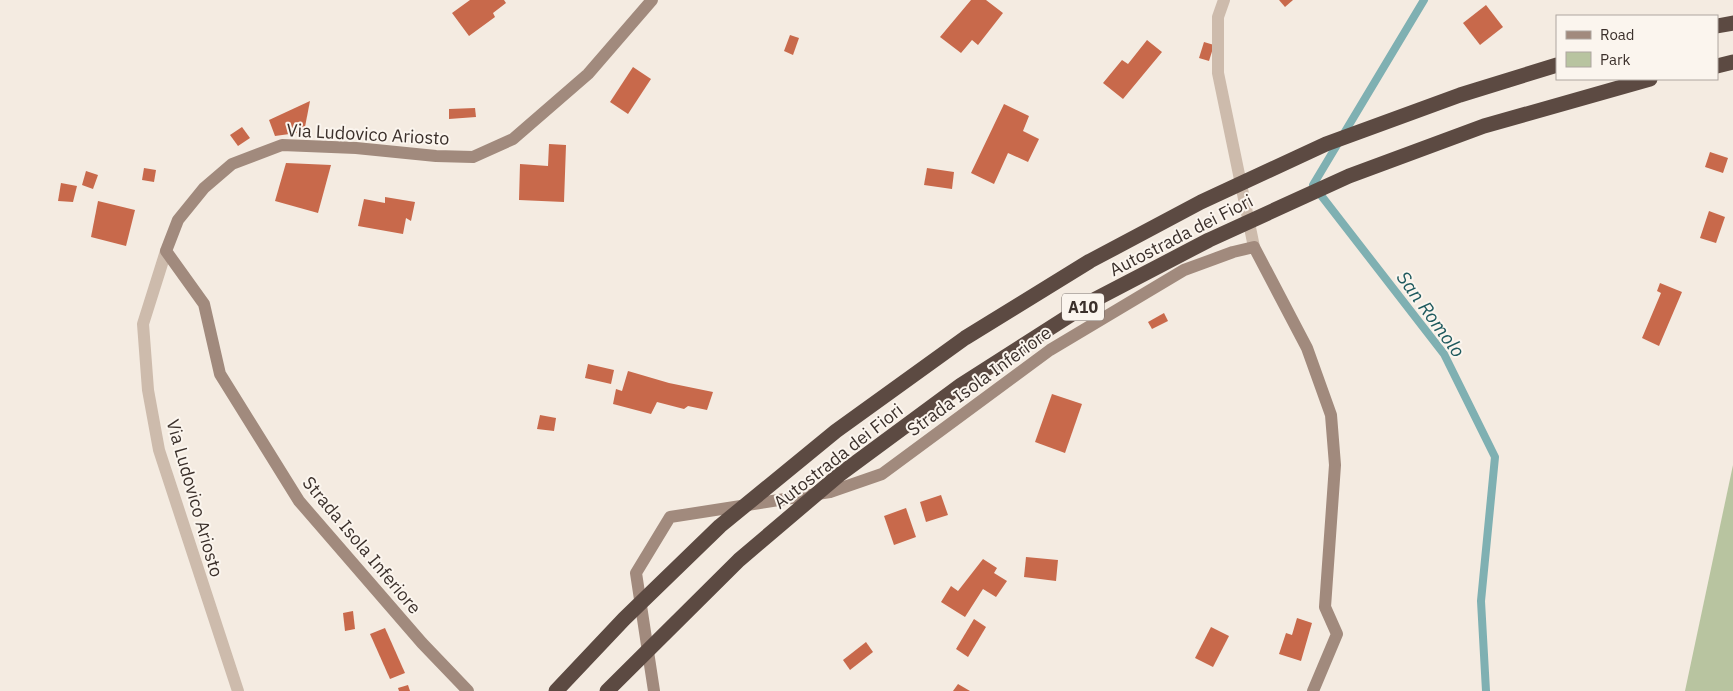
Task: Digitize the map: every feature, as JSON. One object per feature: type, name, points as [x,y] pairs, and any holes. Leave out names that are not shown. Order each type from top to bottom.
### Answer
[{"type":"highway","points":[[1718,26],[1733,23]]},
{"type":"highway","points":[[1718,66],[1733,62]]},
{"type":"highway","name":"Autostrada dei Fiori","points":[[556,691],[624,619],[720,526],[836,430],[973,333],[1090,261],[1201,202],[1326,144],[1460,95],[1556,64]]},
{"type":"highway","name":"Autostrada dei Fiori","points":[[607,691],[739,560],[839,475],[961,385],[1094,300],[1208,240],[1349,176],[1484,126],[1646,80]]},
{"type":"street","name":"Via Ludovico Ariosto","points":[[238,691],[159,450],[148,390],[143,324],[178,220],[204,188],[232,164],[282,144],[356,148],[436,156],[473,157],[513,139],[588,74],[652,0]]},
{"type":"street","points":[[1224,0],[1218,17],[1218,73],[1254,247],[1308,348],[1331,415],[1335,465],[1325,607],[1337,634],[1313,691]]},
{"type":"street","name":"Strada Isola Inferiore","points":[[654,691],[636,573],[670,517],[830,492],[882,474],[1050,350],[1184,270],[1233,252],[1254,247]]},
{"type":"street","name":"Strada Isola Inferiore","points":[[166,251],[204,304],[220,374],[299,501],[422,643],[468,691]]},
{"type":"green space","points":[[1733,465],[1733,691],[1685,691]]},
{"type":"building","points":[[470,0],[504,0],[506,3],[493,13],[495,17],[469,36],[452,13]]},
{"type":"building","points":[[971,0],[986,0],[1003,13],[978,45],[972,40],[961,53],[940,37]]},
{"type":"building","points":[[1279,0],[1293,0],[1285,7]]},
{"type":"building","points":[[1486,5],[1503,27],[1480,45],[1463,23]]},
{"type":"building","points":[[790,35],[799,38],[793,55],[784,51]]},
{"type":"building","points":[[1147,40],[1162,52],[1123,99],[1103,83],[1122,60],[1128,64]]},
{"type":"building","points":[[1204,42],[1214,45],[1209,61],[1199,58]]},
{"type":"building","points":[[633,67],[651,79],[628,114],[610,102]]},
{"type":"building","points":[[310,101],[304,132],[275,136],[269,120]]},
{"type":"building","points":[[1004,104],[1029,116],[1023,131],[1039,139],[1028,162],[1008,153],[994,184],[971,173]]},
{"type":"building","points":[[475,108],[476,117],[449,119],[449,109]]},
{"type":"building","points":[[242,127],[250,138],[238,146],[230,135]]},
{"type":"building","points":[[549,144],[566,145],[564,202],[519,200],[520,164],[548,166]]},
{"type":"building","points":[[1710,152],[1728,158],[1723,173],[1705,167]]},
{"type":"building","points":[[286,163],[331,165],[318,213],[275,201]]},
{"type":"building","points":[[144,168],[156,170],[154,182],[142,180]]},
{"type":"building","points":[[927,168],[954,172],[952,189],[924,185]]},
{"type":"building","points":[[86,171],[98,175],[93,189],[82,185]]},
{"type":"building","points":[[61,183],[77,186],[73,202],[58,201]]},
{"type":"building","points":[[385,197],[415,202],[411,221],[406,218],[403,234],[358,226],[364,199],[385,203]]},
{"type":"building","points":[[98,201],[135,210],[126,246],[91,237]]},
{"type":"building","points":[[1709,211],[1725,217],[1716,243],[1700,238]]},
{"type":"building","points":[[1660,283],[1682,292],[1659,346],[1642,338],[1661,293],[1657,291]]},
{"type":"building","points":[[1164,313],[1168,321],[1152,329],[1148,322]]},
{"type":"building","points":[[588,364],[614,370],[611,384],[585,378]]},
{"type":"building","points":[[628,371],[669,383],[713,392],[707,410],[688,406],[684,409],[657,402],[651,414],[613,404],[616,389],[622,391]]},
{"type":"building","points":[[1052,394],[1082,404],[1065,453],[1035,442]]},
{"type":"building","points":[[540,415],[556,418],[554,431],[537,429]]},
{"type":"building","points":[[941,495],[948,515],[926,522],[920,502]]},
{"type":"building","points":[[906,508],[916,537],[894,545],[884,516]]},
{"type":"building","points":[[1026,557],[1058,560],[1056,581],[1024,577]]},
{"type":"building","points":[[983,559],[997,568],[994,573],[1007,581],[996,597],[983,589],[965,617],[941,602],[951,586],[958,591]]},
{"type":"building","points":[[353,611],[355,629],[345,631],[343,613]]},
{"type":"building","points":[[1297,618],[1312,623],[1301,661],[1279,654],[1286,633],[1292,635]]},
{"type":"building","points":[[974,619],[986,627],[968,657],[956,649]]},
{"type":"building","points":[[1211,627],[1229,636],[1213,667],[1195,658]]},
{"type":"building","points":[[385,628],[405,673],[390,679],[370,634]]},
{"type":"building","points":[[866,642],[873,652],[850,670],[843,660]]},
{"type":"building","points":[[958,684],[970,691],[953,691]]},
{"type":"building","points":[[408,685],[410,691],[399,691],[398,688]]},
{"type":"waterway","name":"San Romolo","points":[[1424,0],[1313,185],[1444,354],[1495,457],[1481,601],[1486,691]]}]
